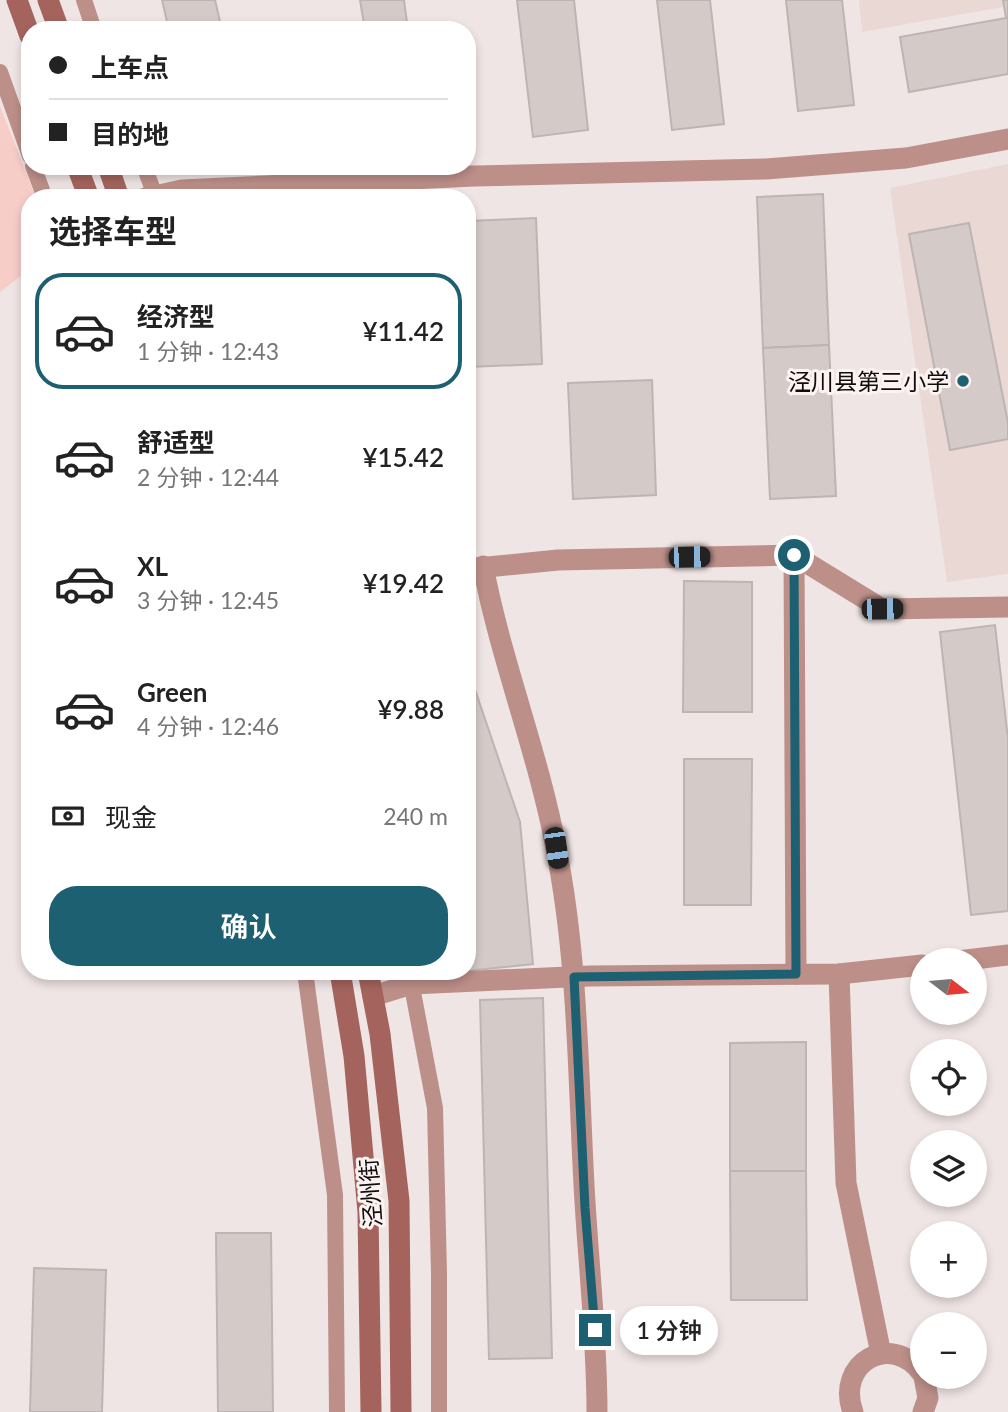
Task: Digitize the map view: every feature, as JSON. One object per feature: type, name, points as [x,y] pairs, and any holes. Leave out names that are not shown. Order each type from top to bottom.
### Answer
[{"type":"main road","points":[[17,0],[25,21]]},
{"type":"main road","points":[[48,0],[56,21]]},
{"type":"main road","name":"泾州街","points":[[341,980],[354,1056],[368,1212],[371,1412]]},
{"type":"main road","name":"泾州街","points":[[370,980],[380,1034],[399,1201],[401,1412]]},
{"type":"street","points":[[203,189],[474,176],[766,169],[906,158],[1008,139]]},
{"type":"street","points":[[476,567],[558,560],[794,555],[882,609],[1008,607]]},
{"type":"street","points":[[794,555],[796,974]]},
{"type":"street","points":[[476,569],[489,599],[523,717],[556,848],[574,977],[585,1208],[597,1355],[597,1412]]},
{"type":"street","points":[[987,958],[1008,955]]},
{"type":"street","points":[[476,978],[839,974],[910,966]]},
{"type":"street","points":[[839,974],[846,1183],[881,1354]]},
{"type":"street","points":[[373,996],[406,980]]},
{"type":"street","points":[[853,1412],[849,1401],[849,1388],[852,1376],[859,1366],[869,1358],[881,1354],[893,1353],[910,1360]]},
{"type":"street","points":[[922,1412],[928,1398],[926,1389]]},
{"type":"lane","points":[[83,0],[91,21]]},
{"type":"lane","points":[[0,72],[21,131]]},
{"type":"lane","points":[[306,980],[335,1195],[337,1412]]},
{"type":"lane","points":[[410,980],[435,1108],[439,1412]]},
{"type":"shaded area","points":[[859,0],[1008,0],[1008,6],[862,32]]},
{"type":"shaded area","points":[[0,106],[21,160],[21,175],[27,175],[32,189],[21,189],[21,276],[0,292]]},
{"type":"shaded area","name":"泾川县第三小学","points":[[1008,164],[1008,574],[947,582],[890,188]]},
{"type":"building","points":[[162,0],[215,0],[220,21],[167,21]]},
{"type":"building","points":[[360,0],[404,0],[407,21],[364,21]]},
{"type":"building","points":[[517,0],[574,0],[588,130],[533,137]]},
{"type":"building","points":[[657,0],[710,0],[724,124],[672,130]]},
{"type":"building","points":[[786,0],[842,0],[854,105],[798,111]]},
{"type":"building","points":[[1003,0],[1008,0],[1008,74],[909,92],[900,37],[1006,18]]},
{"type":"building","points":[[823,194],[829,345],[763,348],[757,197]]},
{"type":"building","points":[[536,218],[542,364],[476,367],[476,221]]},
{"type":"building","points":[[969,223],[1008,423],[1008,439],[950,450],[909,234]]},
{"type":"building","points":[[829,345],[836,496],[770,499],[763,348]]},
{"type":"building","points":[[652,380],[656,495],[573,499],[568,383]]},
{"type":"building","points":[[684,581],[752,582],[752,712],[683,712]]},
{"type":"building","points":[[995,625],[1008,739],[1008,911],[971,915],[940,632]]},
{"type":"building","points":[[476,692],[520,822],[533,964],[476,970]]},
{"type":"building","points":[[684,759],[752,759],[751,905],[684,905]]},
{"type":"building","points":[[543,998],[552,1358],[489,1359],[480,1000]]},
{"type":"building","points":[[806,1042],[806,1171],[730,1171],[730,1043]]},
{"type":"building","points":[[730,1171],[806,1171],[807,1300],[731,1300]]},
{"type":"building","points":[[216,1233],[271,1233],[273,1412],[218,1412]]},
{"type":"building","points":[[34,1268],[106,1270],[102,1412],[30,1412]]},
{"type":"place","name":"泾川县第三小学","points":[[963,381]]},
{"type":"route","points":[[595,1330],[585,1208],[574,977],[796,974],[794,555]]}]
